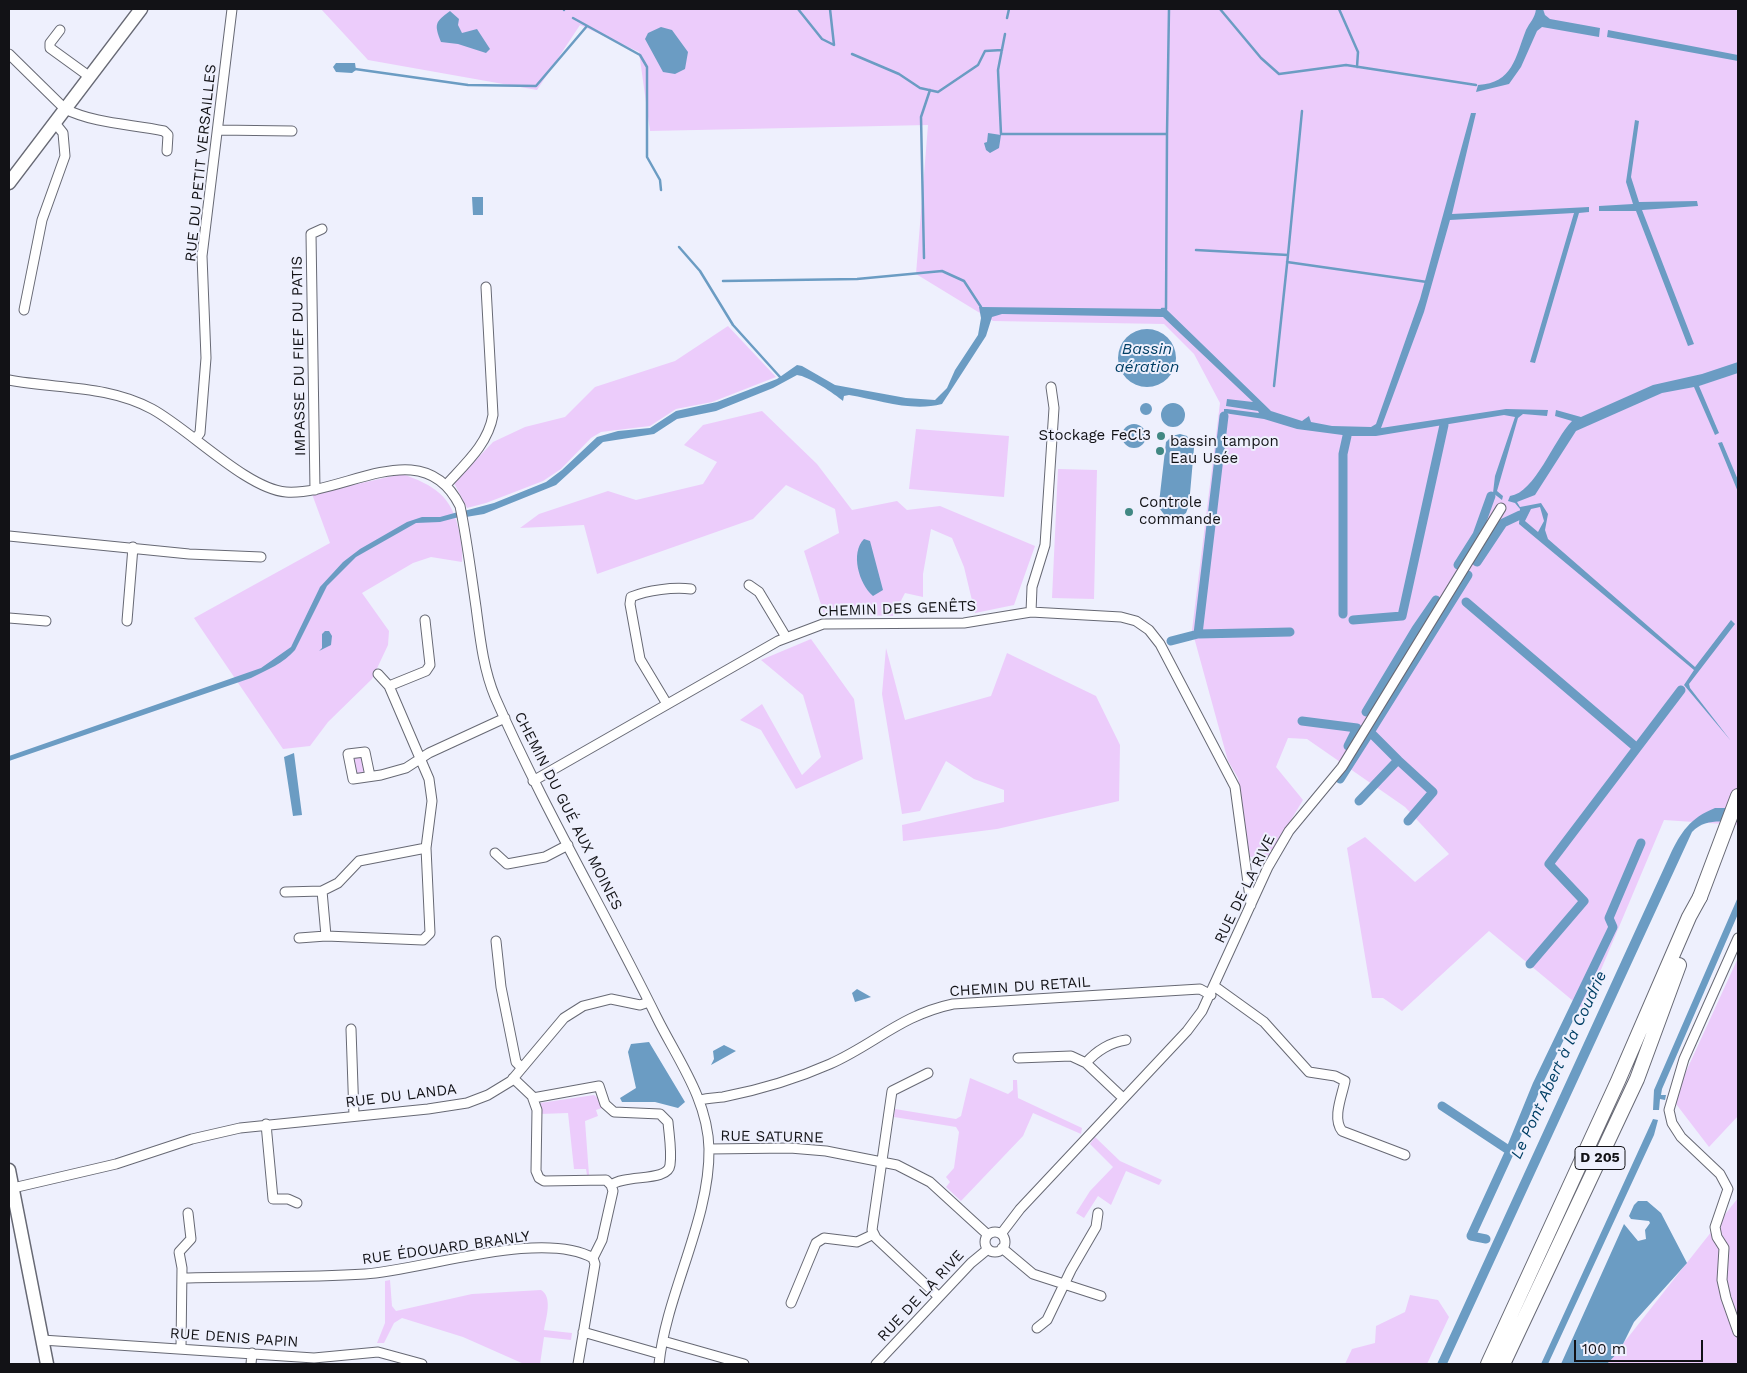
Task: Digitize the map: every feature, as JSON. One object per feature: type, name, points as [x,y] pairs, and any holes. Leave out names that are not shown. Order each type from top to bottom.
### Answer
[{"type":"main road","points":[[9,183],[142,9]]},
{"type":"main road","name":"D 205","points":[[1503,1364],[1637,1080],[1677,972],[1700,897],[1738,796]]},
{"type":"main road","name":"D 205","points":[[1488,1364],[1626,1064],[1689,917],[1700,897]]},
{"type":"main road","points":[[9,1170],[12,1196],[47,1364]]},
{"type":"street","name":"RUE DU PETIT VERSAILLES","points":[[195,439],[200,433],[206,358],[202,256],[232,9]]},
{"type":"street","points":[[60,30],[50,43],[50,48],[90,77]]},
{"type":"street","points":[[9,54],[65,109],[76,114],[123,125],[164,130],[168,135],[167,151]]},
{"type":"street","points":[[24,310],[42,220],[65,156],[63,133],[55,123]]},
{"type":"street","points":[[218,130],[292,131]]},
{"type":"street","name":"IMPASSE DU FIEF DU PATIS","points":[[315,490],[311,234],[322,229]]},
{"type":"street","points":[[446,485],[476,453],[490,432],[493,414],[486,286]]},
{"type":"street","name":"CHEMIN DU GUÉ AUX MOINES","points":[[9,380],[87,389],[125,397],[153,409],[258,484],[285,492],[315,490],[392,469],[413,470],[432,476],[454,493],[460,506],[489,683],[534,781],[700,1100],[709,1149],[700,1206],[663,1341],[659,1364]]},
{"type":"street","points":[[1031,612],[1032,587],[1045,545],[1054,408],[1052,387]]},
{"type":"street","name":"RUE DE LA RIVE","points":[[1002,1234],[1020,1208],[1187,1031],[1211,995],[1268,868],[1288,831],[1342,767],[1501,508]]},
{"type":"street","points":[[9,536],[189,554],[261,557]]},
{"type":"street","points":[[127,621],[133,547]]},
{"type":"street","points":[[749,585],[764,598],[786,637]]},
{"type":"street","points":[[667,704],[640,659],[630,604],[632,597],[638,594],[680,588],[691,589]]},
{"type":"street","name":"CHEMIN DES GENÊTS","points":[[534,781],[786,637],[823,624],[964,623],[1031,612],[1121,617],[1136,621],[1149,630],[1160,644],[1235,788],[1251,905]]},
{"type":"street","points":[[9,618],[46,621]]},
{"type":"street","points":[[389,686],[426,671],[430,665],[425,620]]},
{"type":"street","points":[[299,938],[326,936],[423,940],[427,939],[430,933],[426,848],[432,800],[429,779],[389,686],[378,674]]},
{"type":"street","points":[[370,776],[406,768],[429,754],[505,718]]},
{"type":"street","points":[[495,853],[507,864],[544,857],[568,845]]},
{"type":"street","points":[[285,892],[322,891],[338,883],[359,861],[426,848]]},
{"type":"street","points":[[322,891],[326,936]]},
{"type":"street","points":[[1738,938],[1684,1059],[1669,1110],[1672,1124],[1680,1137],[1720,1174],[1728,1189],[1716,1227],[1717,1237],[1724,1248],[1722,1280],[1738,1332]]},
{"type":"street","points":[[496,941],[501,987],[516,1062],[522,1068]]},
{"type":"street","points":[[1214,986],[1264,1022],[1309,1072],[1335,1076],[1345,1081],[1337,1119],[1342,1131],[1405,1155]]},
{"type":"street","name":"CHEMIN DU RETAIL","points":[[700,1100],[767,1086],[814,1070],[836,1061],[904,1020],[933,1008],[954,1004],[1200,989],[1211,995]]},
{"type":"street","name":"RUE DU LANDA","points":[[12,1196],[206,1135],[266,1124],[428,1109],[466,1103],[488,1095],[513,1078],[564,1018],[583,1006],[611,1000],[640,1005],[649,1002]]},
{"type":"street","points":[[351,1029],[354,1116]]},
{"type":"street","points":[[1086,1063],[1093,1055],[1117,1041],[1126,1040]]},
{"type":"street","points":[[1018,1058],[1071,1056],[1086,1063],[1123,1098]]},
{"type":"street","points":[[874,1234],[881,1162],[892,1091],[928,1073]]},
{"type":"street","points":[[513,1078],[533,1098],[537,1110],[536,1171],[539,1178],[544,1181],[606,1180],[611,1185],[613,1191],[602,1240],[593,1258],[595,1264],[578,1364]]},
{"type":"street","points":[[533,1098],[599,1086],[605,1104],[614,1112],[660,1114],[666,1118],[668,1122],[670,1166],[667,1173],[661,1176],[623,1178],[611,1185]]},
{"type":"street","points":[[266,1124],[273,1199],[288,1199],[298,1203]]},
{"type":"street","name":"RUE SATURNE","points":[[709,1149],[790,1148],[826,1151],[905,1168],[930,1182],[988,1235]]},
{"type":"street","points":[[181,1348],[182,1263],[179,1252],[191,1239],[188,1213]]},
{"type":"street","points":[[1037,1328],[1047,1320],[1064,1284],[1096,1227],[1098,1213]]},
{"type":"street","points":[[994,1232],[1002,1234],[1005,1241],[1002,1248],[994,1252],[988,1249],[985,1241],[988,1235],[994,1232]]},
{"type":"street","points":[[874,1234],[939,1297]]},
{"type":"street","points":[[791,1303],[816,1243],[824,1238],[858,1242],[874,1234]]},
{"type":"street","points":[[1002,1248],[1033,1274],[1101,1296]]},
{"type":"street","name":"RUE ÉDOUARD BRANLY","points":[[182,1278],[364,1274],[518,1249],[570,1249],[593,1258]]},
{"type":"street","name":"RUE DE LA RIVE","points":[[876,1364],[971,1263],[988,1249]]},
{"type":"street","points":[[583,1332],[660,1354]]},
{"type":"street","name":"RUE DENIS PAPIN","points":[[42,1340],[314,1358],[378,1352],[422,1364]]},
{"type":"street","points":[[663,1341],[744,1364]]},
{"type":"street","points":[[251,1364],[252,1353]]},
{"type":"shaded area","points":[[321,9],[1738,9],[1738,825],[1664,820],[1584,1010],[1489,931],[1402,1011],[1383,998],[1372,998],[1347,848],[1365,837],[1415,882],[1449,854],[1405,807],[1307,739],[1288,738],[1276,767],[1303,800],[1265,863],[1249,856],[1238,778],[1228,761],[1192,630],[1220,403],[1194,354],[1164,324],[993,321],[916,274],[928,125],[650,131],[639,52],[580,25],[537,90],[368,60]]},
{"type":"shaded area","points":[[728,326],[776,377],[712,402],[676,409],[650,426],[601,432],[591,438],[561,469],[543,481],[486,503],[467,508],[454,483],[493,442],[525,427],[565,417],[595,387],[675,361]]},
{"type":"shaded area","points":[[762,411],[817,464],[852,510],[897,501],[907,510],[940,506],[1035,546],[1014,605],[975,613],[964,567],[952,538],[931,529],[923,574],[923,597],[905,593],[893,616],[824,614],[804,551],[839,533],[835,509],[786,485],[753,519],[597,574],[584,525],[520,528],[539,514],[608,491],[636,500],[703,484],[717,462],[684,445],[703,425]]},
{"type":"shaded area","points":[[916,429],[1009,436],[1004,497],[909,489]]},
{"type":"shaded area","points":[[1058,469],[1097,470],[1094,599],[1052,598]]},
{"type":"shaded area","points":[[402,474],[432,488],[446,500],[456,519],[462,550],[462,562],[431,557],[413,563],[362,593],[389,631],[388,645],[372,679],[328,722],[310,746],[283,749],[194,618],[330,543],[312,494]]},
{"type":"shaded area","points":[[811,639],[854,699],[863,759],[796,789],[761,730],[740,720],[762,704],[802,775],[821,757],[803,695],[761,660]]},
{"type":"shaded area","points":[[886,648],[905,720],[991,696],[1007,653],[1096,696],[1120,745],[1119,801],[997,829],[903,841],[902,825],[1004,802],[1004,790],[974,779],[946,761],[920,811],[902,814],[882,694]]},
{"type":"shaded area","points":[[353,756],[362,757],[366,773],[356,776]]},
{"type":"shaded area","points":[[1738,958],[1738,1116],[1709,1147],[1673,1100]]},
{"type":"shaded area","points":[[970,1078],[1008,1094],[1013,1090],[1013,1080],[1017,1080],[1018,1098],[1082,1128],[1081,1134],[1033,1113],[1023,1136],[961,1201],[946,1187],[950,1182],[946,1177],[954,1168],[959,1132],[956,1127],[894,1117],[895,1109],[956,1119],[961,1116]]},
{"type":"shaded area","points":[[594,1095],[599,1099],[602,1108],[596,1110],[598,1116],[585,1121],[589,1175],[587,1175],[586,1169],[574,1169],[568,1113],[540,1114],[540,1103]]},
{"type":"shaded area","points":[[1095,1137],[1120,1161],[1162,1180],[1159,1185],[1126,1171],[1111,1205],[1098,1196],[1084,1218],[1076,1213],[1090,1191],[1113,1167],[1090,1144]]},
{"type":"shaded area","points":[[1738,1198],[1738,1364],[1607,1364]]},
{"type":"shaded area","points":[[390,1280],[392,1306],[396,1311],[472,1294],[541,1290],[545,1293],[548,1303],[544,1330],[572,1333],[571,1340],[544,1337],[540,1364],[524,1364],[463,1337],[402,1318],[394,1323],[384,1343],[377,1343],[385,1323],[385,1281]]},
{"type":"shaded area","points":[[1410,1295],[1438,1300],[1449,1317],[1427,1364],[1345,1364],[1352,1349],[1375,1343],[1376,1326],[1405,1312]]},
{"type":"water","points":[[1536,9],[1543,9],[1545,15],[1550,19],[1600,28],[1599,37],[1542,27],[1537,31],[1521,67],[1509,84],[1476,92],[1478,85],[1499,80],[1506,74],[1515,59]]},
{"type":"water","points":[[450,11],[459,19],[458,25],[462,33],[477,29],[490,49],[486,53],[458,44],[441,42],[437,31],[437,24]]},
{"type":"water","points":[[661,27],[672,30],[688,52],[685,69],[675,74],[663,72],[645,39],[648,33]]},
{"type":"water","points":[[1608,30],[1738,55],[1738,61],[1607,37]]},
{"type":"water","points":[[336,63],[355,63],[356,70],[352,73],[336,72],[333,67]]},
{"type":"water","points":[[1471,113],[1476,113],[1452,214],[1589,207],[1589,212],[1579,213],[1535,363],[1530,362],[1574,213],[1450,220],[1424,312],[1381,428],[1506,409],[1548,410],[1547,416],[1523,414],[1518,418],[1497,491],[1503,496],[1502,500],[1493,493],[1495,476],[1515,417],[1504,415],[1376,436],[1350,436],[1297,429],[1264,419],[1224,413],[1224,409],[1227,409],[1259,413],[1258,411],[1226,406],[1227,399],[1253,402],[1163,317],[1002,314],[992,317],[986,336],[942,404],[919,407],[907,406],[849,395],[844,396],[843,401],[814,382],[797,375],[773,388],[716,411],[677,419],[654,434],[603,442],[556,485],[484,514],[466,517],[464,511],[494,503],[546,482],[562,470],[597,437],[618,431],[650,428],[676,411],[717,402],[777,379],[797,365],[835,385],[906,398],[935,400],[947,388],[955,370],[978,335],[981,318],[979,307],[1166,309],[1271,411],[1302,421],[1309,416],[1311,422],[1332,426],[1371,427],[1376,424],[1420,299]]},
{"type":"water","points":[[1635,120],[1639,121],[1631,177],[1639,202],[1697,201],[1698,206],[1642,210],[1694,344],[1688,346],[1636,211],[1599,211],[1599,206],[1633,204],[1626,182]]},
{"type":"water","points":[[988,133],[1001,135],[999,148],[990,153],[986,150],[984,143],[987,142]]},
{"type":"water","points":[[472,197],[483,197],[483,215],[473,215]]},
{"type":"water","name":"Bassin aération","points":[[1147,329],[1163,334],[1171,342],[1176,358],[1171,374],[1163,382],[1147,387],[1131,382],[1123,374],[1118,358],[1123,342],[1131,334]]},
{"type":"water","points":[[1738,362],[1738,373],[1699,386],[1719,433],[1715,435],[1694,387],[1662,393],[1576,431],[1535,495],[1517,502],[1520,507],[1541,503],[1548,514],[1545,530],[1548,539],[1695,667],[1731,620],[1735,624],[1689,684],[1690,688],[1731,741],[1684,685],[1694,670],[1519,524],[1520,509],[1515,503],[1508,501],[1510,496],[1519,493],[1536,476],[1572,421],[1555,416],[1556,410],[1581,417],[1653,385],[1702,374]],"holes":[[[1540,507],[1544,521],[1538,532],[1525,521],[1531,509]]]},
{"type":"water","points":[[1148,403],[1151,404],[1151,414],[1144,415],[1141,414],[1140,407],[1141,404]]},
{"type":"water","points":[[1173,403],[1182,406],[1185,415],[1182,424],[1173,427],[1164,424],[1161,415],[1164,406]]},
{"type":"water","points":[[1134,424],[1143,427],[1146,436],[1143,445],[1134,448],[1125,445],[1122,436],[1125,427]]},
{"type":"water","points":[[1180,434],[1187,436],[1194,448],[1189,505],[1186,513],[1177,519],[1166,517],[1160,509],[1159,503],[1166,442],[1172,436]]},
{"type":"water","points":[[1722,442],[1738,480],[1738,492],[1718,443]]},
{"type":"water","points":[[458,512],[459,517],[440,522],[416,523],[356,557],[327,586],[295,650],[275,666],[251,678],[9,761],[9,756],[261,668],[291,647],[320,587],[343,562],[360,549],[407,522],[422,517],[440,517]]},
{"type":"water","points":[[864,539],[870,541],[883,590],[873,596],[864,584],[858,568],[858,552]]},
{"type":"water","points":[[325,631],[329,631],[332,636],[331,645],[319,651],[322,648],[322,634]]},
{"type":"water","points":[[294,753],[302,815],[293,816],[284,757]]},
{"type":"water","points":[[1715,808],[1738,808],[1738,822],[1719,821],[1708,823],[1692,832],[1447,1364],[1437,1364],[1674,847],[1682,833],[1693,821]]},
{"type":"water","points":[[1738,897],[1738,914],[1662,1089],[1661,1095],[1666,1095],[1665,1100],[1660,1099],[1659,1110],[1653,1110],[1654,1090]]},
{"type":"water","points":[[857,989],[871,997],[855,1002],[852,993]]},
{"type":"water","points":[[649,1042],[685,1102],[678,1108],[655,1102],[622,1102],[620,1098],[636,1088],[628,1052],[631,1044]]},
{"type":"water","points":[[724,1045],[736,1051],[711,1065],[714,1059],[713,1051]]},
{"type":"water","points":[[1653,1119],[1658,1120],[1654,1135],[1548,1364],[1541,1364]]},
{"type":"water","points":[[1638,1201],[1647,1201],[1661,1213],[1687,1263],[1634,1322],[1620,1350],[1607,1364],[1561,1364],[1624,1224],[1638,1241],[1646,1239],[1645,1230],[1650,1223],[1649,1221],[1631,1219],[1629,1216]]},
{"type":"waterway","points":[[798,9],[822,39],[834,45],[830,9]]},
{"type":"waterway","points":[[1007,18],[1009,9]]},
{"type":"waterway","points":[[1005,34],[998,70],[1001,134],[1167,134],[1169,9]]},
{"type":"waterway","points":[[1220,9],[1261,58],[1279,74],[1346,65],[1476,85]]},
{"type":"waterway","points":[[1339,9],[1358,52],[1357,67]]},
{"type":"waterway","points":[[573,18],[640,55],[647,67],[647,157],[660,180],[661,190]]},
{"type":"waterway","points":[[355,69],[468,85],[536,86],[587,26]]},
{"type":"waterway","points":[[852,54],[899,74],[920,88],[938,92],[978,65],[985,51],[1002,50]]},
{"type":"waterway","points":[[924,258],[921,117],[930,90]]},
{"type":"waterway","points":[[1196,250],[1288,255],[1302,111]]},
{"type":"waterway","points":[[1162,309],[1166,309],[1167,134]]},
{"type":"waterway","points":[[679,247],[700,271],[733,325],[780,377]]},
{"type":"waterway","points":[[1274,386],[1288,255]]},
{"type":"waterway","points":[[1287,262],[1427,282]]},
{"type":"waterway","points":[[723,281],[857,279],[942,271],[964,281],[981,307]]},
{"type":"waterway","points":[[1171,641],[1198,634],[1224,416]]},
{"type":"waterway","points":[[1353,620],[1402,616],[1444,425]]},
{"type":"waterway","points":[[1343,614],[1343,454],[1347,436]]},
{"type":"waterway","points":[[1458,565],[1477,535],[1491,496]]},
{"type":"waterway","points":[[1477,562],[1503,523],[1520,515]]},
{"type":"waterway","points":[[1370,732],[1468,575]]},
{"type":"waterway","points":[[1366,712],[1416,629],[1436,600]]},
{"type":"waterway","points":[[1466,602],[1637,748]]},
{"type":"waterway","points":[[1198,634],[1290,632]]},
{"type":"waterway","points":[[1530,964],[1584,901],[1549,864],[1681,690]]},
{"type":"waterway","points":[[1302,721],[1357,728],[1348,746]]},
{"type":"waterway","points":[[1340,779],[1370,732],[1398,760]]},
{"type":"waterway","points":[[1359,801],[1398,760],[1433,792],[1408,821]]},
{"type":"waterway","name":"Le Pont Abert à la Coudrie","points":[[1442,1106],[1510,1151],[1537,1085],[1613,927],[1609,918],[1641,843]]},
{"type":"waterway","name":"Le Pont Abert à la Coudrie","points":[[1486,1239],[1471,1236],[1510,1151]]},
{"type":"place","name":"Stockage FeCl3","points":[[1161,436]]},
{"type":"place","name":"bassin tampon Eau Usée","points":[[1160,451]]},
{"type":"place","name":"Controle commande","points":[[1129,512]]}]
